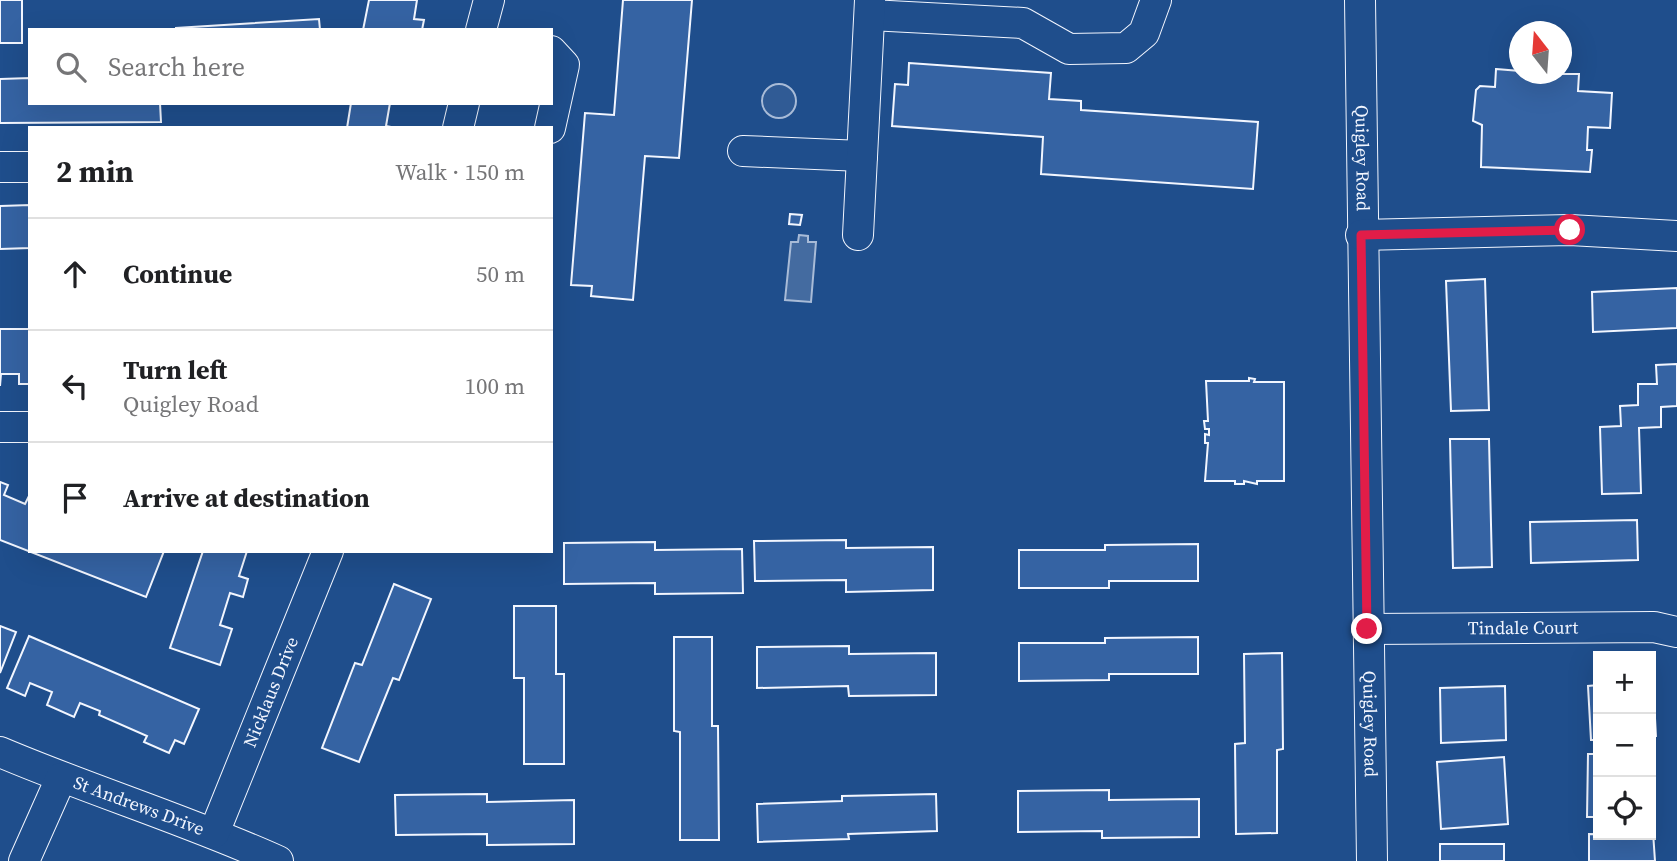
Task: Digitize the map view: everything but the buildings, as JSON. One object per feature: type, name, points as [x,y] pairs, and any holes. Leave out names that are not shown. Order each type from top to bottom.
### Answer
[{"type":"street","points":[[858,235],[870,8],[1023,23],[1069,49],[1126,48],[1144,33],[1156,0]]},
{"type":"street","name":"Quigley Road","points":[[1360,0],[1361,235],[1373,861]]},
{"type":"street","points":[[550,126],[564,65],[553,53]]},
{"type":"street","points":[[458,126],[464,105]]},
{"type":"street","points":[[743,151],[862,156]]},
{"type":"street","points":[[0,167],[28,167]]},
{"type":"street","points":[[1361,235],[1570,230],[1677,236]]},
{"type":"street","points":[[0,427],[28,427]]},
{"type":"street","name":"Nicklaus Drive","points":[[214,833],[327,553]]},
{"type":"street","name":"Tindale Court","points":[[1367,629],[1654,627],[1677,632]]},
{"type":"street","name":"St Andrews Drive","points":[[0,752],[61,778],[214,833],[278,861]]},
{"type":"street","points":[[24,861],[61,778]]},
{"type":"shaded area","points":[[779,84],[791,89],[796,101],[791,113],[779,118],[767,113],[762,101],[767,89]]},
{"type":"shaded area","points":[[799,235],[808,236],[808,242],[816,242],[811,302],[785,300],[791,242],[798,242]]},
{"type":"route","points":[[1367,629],[1361,235],[1570,230]]}]
